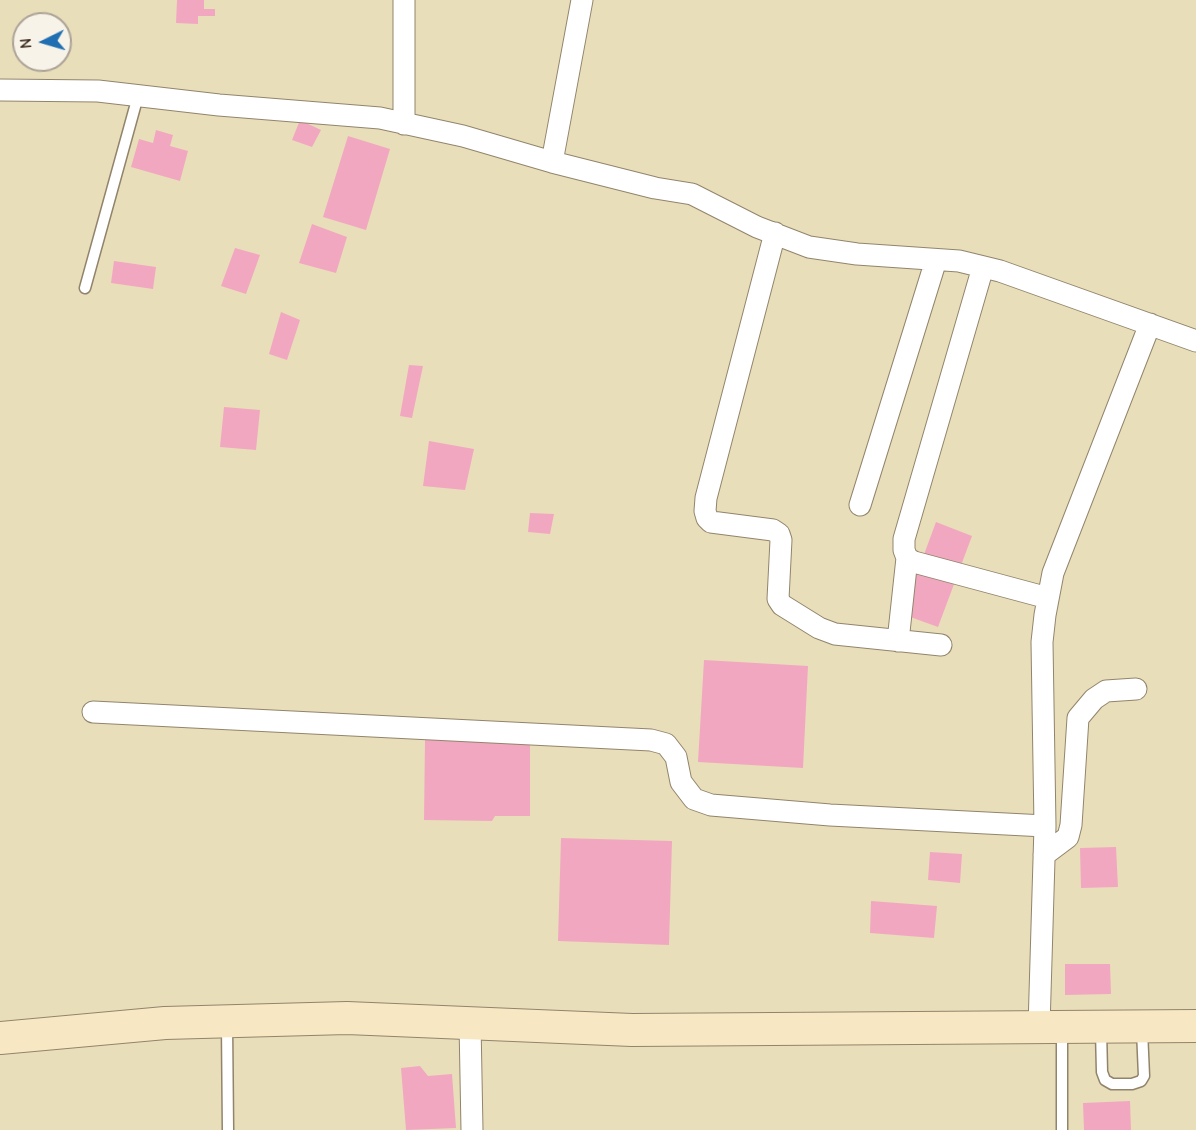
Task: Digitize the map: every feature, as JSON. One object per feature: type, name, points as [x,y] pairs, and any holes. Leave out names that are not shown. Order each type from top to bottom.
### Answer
[{"type":"street","points":[[404,0],[404,124]]},
{"type":"street","points":[[552,162],[582,0]]},
{"type":"street","points":[[0,90],[98,91],[380,118],[463,136],[552,162],[655,188],[692,194],[757,226],[809,246],[848,253],[959,261],[983,267],[1196,340]]},
{"type":"street","points":[[775,233],[706,498],[707,518],[711,522],[772,530],[779,534],[781,540],[777,593],[782,605],[819,628],[834,634],[941,645]]},
{"type":"street","points":[[860,505],[936,260]]},
{"type":"street","points":[[898,641],[907,558],[904,539],[983,267]]},
{"type":"street","points":[[1051,1027],[1044,855],[1042,642],[1048,598],[1053,573],[1150,324]]},
{"type":"street","points":[[907,558],[914,562],[1048,598]]},
{"type":"street","points":[[1044,855],[1068,837],[1071,825],[1078,718],[1094,699],[1107,691],[1136,688]]},
{"type":"street","points":[[93,712],[651,740],[666,744],[676,757],[681,782],[694,799],[711,805],[830,815],[1045,826]]},
{"type":"street","points":[[0,1038],[165,1023],[347,1018],[632,1030],[1196,1026]]},
{"type":"street","points":[[470,1023],[472,1130]]},
{"type":"lane","points":[[85,288],[138,96]]},
{"type":"lane","points":[[227,1021],[228,1130]]},
{"type":"lane","points":[[1101,1027],[1102,1072],[1105,1080],[1112,1084],[1132,1084],[1141,1081],[1144,1076],[1142,1026]]},
{"type":"lane","points":[[1051,1027],[1062,1130]]},
{"type":"building","points":[[177,0],[204,0],[204,9],[215,9],[215,16],[198,16],[198,24],[176,23]]},
{"type":"building","points":[[300,120],[321,130],[312,147],[292,140]]},
{"type":"building","points":[[156,130],[173,135],[170,146],[188,151],[180,181],[131,167],[139,139],[153,143]]},
{"type":"building","points":[[348,136],[390,149],[366,230],[323,217]]},
{"type":"building","points":[[312,224],[347,237],[336,273],[299,263]]},
{"type":"building","points":[[235,248],[260,255],[246,294],[221,286]]},
{"type":"building","points":[[114,261],[156,267],[153,289],[111,283]]},
{"type":"building","points":[[281,312],[300,320],[287,360],[269,354]]},
{"type":"building","points":[[409,365],[423,366],[412,418],[400,416]]},
{"type":"building","points":[[224,407],[260,410],[256,450],[220,447]]},
{"type":"building","points":[[429,441],[474,449],[465,490],[423,486]]},
{"type":"building","points":[[530,513],[554,514],[550,534],[528,532]]},
{"type":"building","points":[[936,522],[972,536],[938,627],[902,614]]},
{"type":"building","points":[[704,660],[808,666],[803,768],[698,762]]},
{"type":"building","points":[[425,740],[530,741],[530,816],[495,816],[492,821],[424,820]]},
{"type":"building","points":[[561,838],[672,841],[669,945],[558,941]]},
{"type":"building","points":[[1116,847],[1118,887],[1081,888],[1080,848]]},
{"type":"building","points":[[930,852],[962,854],[960,883],[928,880]]},
{"type":"building","points":[[871,901],[937,906],[934,938],[870,933]]},
{"type":"building","points":[[1065,964],[1110,964],[1111,994],[1065,995]]},
{"type":"building","points":[[420,1066],[428,1076],[452,1074],[456,1128],[406,1130],[401,1068]]},
{"type":"building","points":[[1130,1101],[1131,1130],[1084,1130],[1083,1103]]}]
